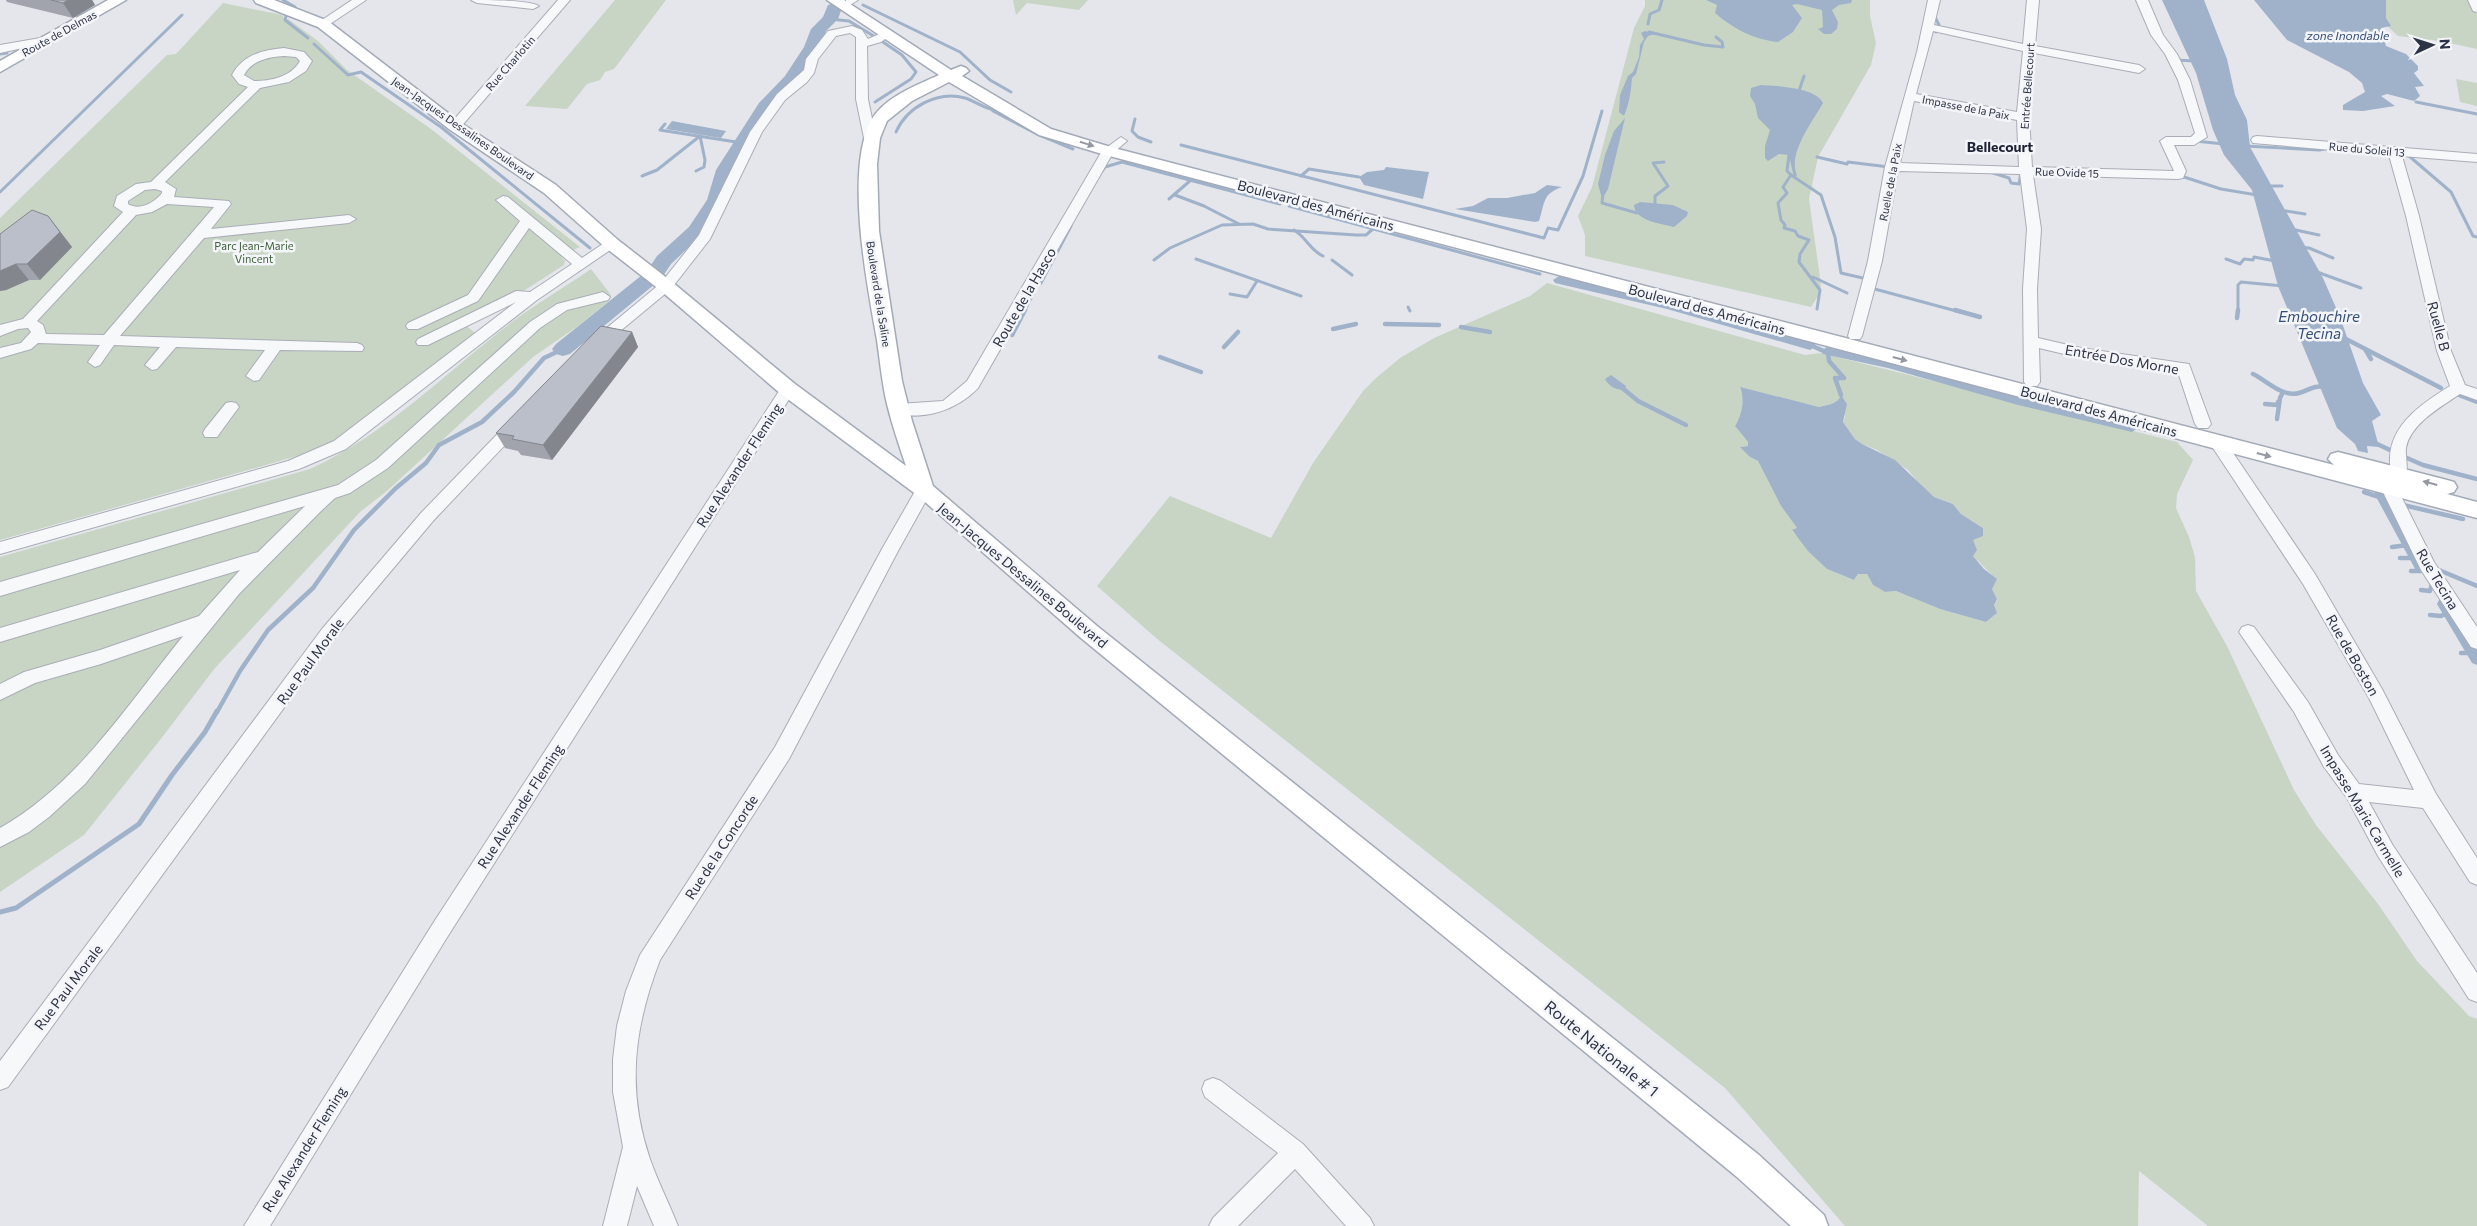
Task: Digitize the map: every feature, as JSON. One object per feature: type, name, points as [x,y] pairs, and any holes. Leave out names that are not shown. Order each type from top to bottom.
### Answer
[{"type":"main road","name":"Route de Delmas","points":[[0,67],[119,0]]},
{"type":"main road","name":"Jean-Jacques Dessalines Boulevard","points":[[262,0],[322,24],[455,126],[550,189],[612,244],[657,278],[788,389],[924,490],[1089,632],[1387,874]]},
{"type":"main road","points":[[846,1],[886,34],[915,54],[956,73]]},
{"type":"main road","points":[[846,1],[956,73]]},
{"type":"main road","points":[[912,96],[928,74],[928,68],[915,54]]},
{"type":"main road","name":"Boulevard de la Saline","points":[[924,490],[898,409],[870,249],[868,177],[871,143],[874,129],[880,119],[896,105],[956,73]]},
{"type":"main road","name":"Boulevard des Américains","points":[[956,73],[988,99],[1045,132],[1115,146],[1855,336],[1898,345],[2032,382],[2203,424],[2394,481],[2477,510]]},
{"type":"main road","name":"Boulevard des Américains","points":[[956,73],[1032,114],[1115,146],[2217,442],[2394,481],[2477,495]]},
{"type":"main road","points":[[912,96],[955,92],[988,99]]},
{"type":"main road","name":"Route Nationale # 1","points":[[1387,874],[1748,1166],[1813,1226]]},
{"type":"street","points":[[322,24],[360,0]]},
{"type":"street","points":[[477,0],[533,6]]},
{"type":"street","name":"Rue Charlotin","points":[[455,126],[564,0]]},
{"type":"street","name":"Ruelle de la Paix","points":[[1855,336],[1875,261],[1891,167],[1899,133],[1905,119],[1908,96],[1929,27],[1934,0]]},
{"type":"street","name":"Entrée Bellecourt","points":[[2032,382],[2033,342],[2030,289],[2034,228],[2024,171],[2022,118],[2033,0]]},
{"type":"street","name":"Rue Ovide 15","points":[[1891,167],[2178,175],[2180,171],[2166,141],[2194,141],[2201,138],[2201,133],[2184,80],[2171,54],[2157,35],[2142,0]]},
{"type":"street","points":[[2474,0],[2477,10]]},
{"type":"street","points":[[1929,27],[2029,49],[2139,69]]},
{"type":"street","points":[[581,358],[608,332],[657,278],[705,236],[728,191],[737,167],[771,109],[781,97],[804,79],[810,70],[812,59],[832,33],[852,29],[863,42],[869,43],[886,34]]},
{"type":"street","points":[[861,38],[862,99],[871,143]]},
{"type":"street","points":[[0,49],[46,40]]},
{"type":"street","points":[[284,52],[300,54],[304,57],[306,61],[300,71],[276,82],[256,85],[240,80],[238,75],[240,69],[254,59],[284,52],[301,41]]},
{"type":"street","points":[[155,185],[256,85]]},
{"type":"street","name":"Impasse de la Paix","points":[[1908,96],[2022,118]]},
{"type":"street","name":"Rue du Soleil 13","points":[[2256,140],[2477,158]]},
{"type":"street","name":"Route de la Hasco","points":[[898,409],[937,408],[954,403],[973,384],[1115,146]]},
{"type":"street","name":"Ruelle B","points":[[2394,151],[2406,190],[2434,315],[2452,376],[2460,388]]},
{"type":"street","points":[[155,185],[164,186],[169,189],[170,194],[165,200],[152,208],[132,211],[121,206],[122,199],[141,187],[155,185]]},
{"type":"street","points":[[95,362],[107,345],[107,341],[224,204],[165,200]]},
{"type":"street","points":[[503,200],[580,264]]},
{"type":"street","points":[[0,331],[27,324],[132,211]]},
{"type":"street","points":[[200,234],[350,219]]},
{"type":"street","points":[[413,326],[473,298],[528,220]]},
{"type":"street","points":[[0,548],[293,465],[340,445],[532,297],[612,244]]},
{"type":"street","points":[[422,342],[521,294],[532,297]]},
{"type":"street","points":[[0,838],[21,828],[68,790],[206,621],[261,557],[307,516],[318,503],[363,478],[382,464],[535,325],[562,307],[602,297]]},
{"type":"street","points":[[0,353],[13,351],[36,338],[39,333],[38,328],[27,324]]},
{"type":"street","points":[[36,338],[171,344],[357,348]]},
{"type":"street","name":"Entrée Dos Morne","points":[[2033,342],[2081,354],[2184,368],[2203,424]]},
{"type":"street","points":[[152,365],[171,344]]},
{"type":"street","points":[[254,376],[275,346]]},
{"type":"street","points":[[2394,481],[2397,452],[2404,432],[2449,393],[2460,388],[2477,396]]},
{"type":"street","name":"Rue Alexander Fleming","points":[[256,1226],[439,932],[788,389]]},
{"type":"street","points":[[211,433],[231,407]]},
{"type":"street","name":"Rue Paul Morale","points":[[0,1078],[328,634],[421,524],[529,412]]},
{"type":"street","name":"Rue de Boston","points":[[2217,442],[2309,579],[2376,694],[2430,800],[2477,876]]},
{"type":"street","name":"Rue Tecina","points":[[2394,481],[2404,515],[2427,565],[2477,642]]},
{"type":"street","name":"Rue de la Concorde","points":[[666,1226],[641,1174],[623,1094],[623,1063],[637,986],[651,955],[782,753],[890,549],[924,490]]},
{"type":"street","points":[[0,589],[286,504],[332,494]]},
{"type":"street","points":[[0,634],[261,557]]},
{"type":"street","points":[[0,693],[43,672],[101,657],[206,621]]},
{"type":"street","name":"Impasse Marie Carmelle","points":[[2248,632],[2296,700],[2331,761],[2354,792],[2385,850],[2477,992]]},
{"type":"street","points":[[2354,792],[2430,800]]},
{"type":"street","points":[[1213,1089],[1295,1152],[1362,1226]]},
{"type":"street","points":[[615,1226],[634,1147]]},
{"type":"street","points":[[1221,1226],[1295,1152]]},
{"type":"green space","points":[[615,0],[666,0],[614,69],[605,72],[600,80],[587,84],[567,109],[525,106]]},
{"type":"green space","points":[[1013,0],[1088,0],[1079,10],[1027,3],[1016,15]]},
{"type":"green space","points":[[1645,0],[1870,0],[1870,16],[1876,43],[1871,65],[1818,157],[1809,199],[1821,285],[1820,293],[1811,307],[1585,256],[1585,235],[1578,216],[1592,187],[1634,28],[1645,6]]},
{"type":"green space","name":"zone Inondable","points":[[2384,0],[2477,0],[2477,49],[2440,41],[2398,36],[2386,25]]},
{"type":"green space","name":"Parc Jean-Marie Vincent","points":[[223,3],[282,15],[285,20],[288,19],[318,41],[347,70],[431,129],[580,247],[561,256],[565,261],[564,265],[522,292],[462,322],[475,333],[360,426],[344,436],[307,453],[0,540],[0,218],[167,55],[176,54]]},
{"type":"green space","points":[[2456,79],[2477,83],[2477,106],[2460,102]]},
{"type":"green space","points":[[591,269],[611,295],[609,301],[578,326],[533,357],[388,490],[360,512],[215,668],[84,835],[0,892],[0,557],[310,469],[338,455],[390,421],[512,322]]},
{"type":"green space","points":[[1547,283],[1805,355],[1821,353],[2177,442],[2193,460],[2177,494],[2176,508],[2189,537],[2195,557],[2196,591],[2227,646],[2294,790],[2316,825],[2378,904],[2417,961],[2469,1016],[2477,1019],[2477,1226],[2208,1226],[2139,1171],[2138,1226],[1845,1226],[1725,1088],[1156,638],[1097,586],[1170,496],[1271,538],[1313,463],[1363,391],[1376,378],[1400,358],[1434,338],[1530,296]],"holes":[[[1740,388],[1819,407],[1835,402],[1841,395],[1845,417],[1843,422],[1855,439],[1877,450],[1908,470],[1921,486],[1934,497],[1953,504],[1961,514],[1983,528],[1973,539],[1973,556],[1992,575],[1992,589],[1997,599],[1994,605],[1996,614],[1986,622],[1940,609],[1896,591],[1885,592],[1873,585],[1867,574],[1858,574],[1854,580],[1827,569],[1792,531],[1797,528],[1781,506],[1758,461],[1750,457],[1741,447],[1748,446],[1748,442],[1735,426],[1742,407]]]},
{"type":"water","points":[[1706,0],[1852,0],[1851,3],[1839,5],[1832,10],[1838,22],[1837,29],[1831,34],[1824,34],[1818,29],[1823,27],[1822,10],[1797,4],[1792,5],[1802,18],[1793,32],[1778,42],[1752,36],[1729,24],[1715,13],[1717,5]]},
{"type":"water","name":"Embouchire Tecina","points":[[2162,0],[2204,0],[2227,59],[2235,95],[2247,120],[2250,147],[2323,278],[2340,317],[2363,383],[2381,415],[2372,421],[2379,447],[2367,446],[2368,453],[2358,451],[2355,444],[2337,428],[2278,286],[2252,190],[2224,155],[2213,130],[2196,73]]},
{"type":"water","name":"zone Inondable","points":[[2254,0],[2386,0],[2386,18],[2391,26],[2381,28],[2386,46],[2406,54],[2418,66],[2418,70],[2414,73],[2424,86],[2415,87],[2420,96],[2414,101],[2387,94],[2381,96],[2395,106],[2363,111],[2343,110],[2343,105],[2365,92],[2362,83],[2349,72],[2287,40]]},
{"type":"water","points":[[1645,31],[1655,34],[1648,36],[1644,42],[1636,74],[1632,78],[1630,98],[1624,116],[1619,112],[1620,95],[1639,57],[1640,45],[1644,39],[1641,33]]},
{"type":"water","points":[[1761,85],[1795,88],[1812,94],[1823,103],[1798,148],[1795,157],[1797,175],[1794,178],[1789,155],[1779,154],[1768,161],[1765,158],[1765,146],[1770,130],[1758,118],[1755,104],[1750,96],[1751,88]]},
{"type":"water","points":[[1625,118],[1608,189],[1602,199],[1598,184],[1605,155],[1614,131]]},
{"type":"water","points":[[672,121],[726,131],[721,138],[666,129]]},
{"type":"water","points":[[1386,167],[1429,172],[1423,199],[1364,185],[1359,177],[1367,172],[1384,170]]},
{"type":"water","points":[[1547,185],[1562,187],[1551,193],[1545,200],[1539,221],[1535,222],[1455,209],[1473,206],[1488,198],[1507,198],[1535,193]]},
{"type":"water","points":[[1640,202],[1673,205],[1688,212],[1687,216],[1674,227],[1650,221],[1639,215],[1635,210],[1634,205]]},
{"type":"water","points":[[1740,387],[1819,407],[1835,402],[1841,395],[1847,404],[1843,422],[1855,439],[1895,460],[1934,497],[1953,504],[1961,514],[1983,528],[1983,536],[1973,540],[1977,550],[1973,556],[1984,569],[1997,579],[1992,589],[1997,599],[1994,605],[1997,613],[1986,622],[1940,609],[1896,591],[1885,592],[1873,585],[1867,574],[1858,574],[1854,580],[1827,569],[1808,551],[1792,530],[1797,528],[1781,506],[1758,461],[1750,457],[1740,447],[1748,446],[1748,442],[1735,426],[1742,407]]},
{"type":"building","points":[[51,0],[68,0],[63,3]]},
{"type":"building","points":[[32,210],[48,216],[60,232],[27,264],[16,264],[0,271],[0,234]]},
{"type":"building","points":[[601,326],[632,332],[543,445],[512,439],[514,436],[496,433]]},
{"type":"waterway","points":[[283,0],[295,7],[294,10]]},
{"type":"waterway","points":[[1648,24],[1650,14],[1659,10],[1662,0]]},
{"type":"waterway","points":[[863,5],[960,52],[990,80],[1011,92]]},
{"type":"waterway","points":[[563,349],[654,275],[664,260],[696,231],[716,200],[725,170],[765,107],[792,79],[812,47],[819,29],[830,19],[834,8]]},
{"type":"waterway","points":[[0,192],[182,15]]},
{"type":"waterway","points":[[286,16],[285,20],[308,38]]},
{"type":"waterway","points":[[1935,17],[1939,25],[1936,32]]},
{"type":"waterway","points":[[830,19],[849,21],[877,38]]},
{"type":"waterway","points":[[1649,32],[1704,45],[1723,47],[1722,42],[1716,37]]},
{"type":"waterway","points":[[875,102],[911,79],[916,72],[902,55],[880,40]]},
{"type":"waterway","points":[[314,44],[348,75],[361,72],[441,127],[590,248]]},
{"type":"waterway","points":[[0,54],[7,53]]},
{"type":"waterway","points":[[2176,60],[2195,61]]},
{"type":"waterway","points":[[1798,94],[1804,76]]},
{"type":"waterway","points":[[896,132],[901,123],[916,108],[944,96],[965,98],[994,110]]},
{"type":"waterway","points":[[2416,102],[2477,114]]},
{"type":"waterway","points":[[993,111],[1037,134],[1073,149]]},
{"type":"waterway","points":[[1301,176],[1544,238],[1548,228],[1558,230],[1583,176],[1602,111]]},
{"type":"waterway","points":[[1135,119],[1132,131],[1138,137],[1151,142]]},
{"type":"waterway","points":[[665,124],[660,130],[700,136]]},
{"type":"waterway","points":[[642,176],[657,170],[700,136]]},
{"type":"waterway","points":[[696,171],[704,167],[705,160],[700,136]]},
{"type":"waterway","points":[[700,136],[736,142],[744,140]]},
{"type":"waterway","points":[[2195,141],[2224,144]]},
{"type":"waterway","points":[[1181,145],[1301,176]]},
{"type":"waterway","points":[[2245,146],[2319,150],[2330,148]]},
{"type":"waterway","points":[[1787,151],[1789,155],[1787,171],[1791,175]]},
{"type":"waterway","points":[[2409,156],[2451,192],[2473,236],[2477,237]]},
{"type":"waterway","points":[[1817,157],[1847,164],[1848,162],[1889,167]]},
{"type":"waterway","points":[[1102,171],[1105,167],[1122,162],[1191,180]]},
{"type":"waterway","points":[[1655,203],[1655,196],[1668,186],[1653,163],[1664,162]]},
{"type":"waterway","points":[[1301,176],[1309,169],[1359,177]]},
{"type":"waterway","points":[[1990,172],[2009,178],[2011,183],[2019,184],[2021,172]]},
{"type":"waterway","points":[[1791,175],[1821,195],[1835,237],[1841,273],[1867,279]]},
{"type":"waterway","points":[[1791,175],[1783,187],[1787,193],[1778,203],[1781,220],[1785,225],[1784,228],[1795,231],[1798,236],[1809,240],[1800,254],[1799,262],[1820,290],[1817,309]]},
{"type":"waterway","points":[[2184,177],[2221,189],[2257,195]]},
{"type":"waterway","points":[[1169,199],[1191,180]]},
{"type":"waterway","points":[[1191,180],[1280,204]]},
{"type":"waterway","points":[[2267,186],[2282,186]]},
{"type":"waterway","points":[[1603,194],[1602,203],[1637,213]]},
{"type":"waterway","points":[[1175,195],[1204,206],[1239,224]]},
{"type":"waterway","points":[[1289,206],[1373,229]]},
{"type":"waterway","points":[[2279,210],[2305,214]]},
{"type":"waterway","points":[[1154,260],[1170,248],[1222,225],[1253,224],[1268,229],[1295,231]]},
{"type":"waterway","points":[[1041,283],[1071,226]]},
{"type":"waterway","points":[[1295,231],[1366,235],[1373,229]]},
{"type":"waterway","points":[[1373,229],[1540,274]]},
{"type":"waterway","points":[[2291,229],[2319,235]]},
{"type":"waterway","points":[[1295,231],[1323,256]]},
{"type":"waterway","points":[[2299,247],[2309,248],[2333,258]]},
{"type":"waterway","points":[[2226,259],[2240,264],[2244,259],[2253,260],[2254,257],[2275,261]]},
{"type":"waterway","points":[[1196,259],[1301,296]]},
{"type":"waterway","points":[[1332,260],[1352,275]]},
{"type":"waterway","points":[[2317,272],[2361,288]]},
{"type":"waterway","points":[[1813,277],[1847,293]]},
{"type":"waterway","points":[[1559,280],[1669,306],[1810,346]]},
{"type":"waterway","points":[[1230,294],[1247,297],[1257,281]]},
{"type":"waterway","points":[[2238,310],[2238,285],[2241,282],[2283,286]]},
{"type":"waterway","points":[[1871,288],[1960,312]]},
{"type":"waterway","points":[[1025,310],[1033,294]]},
{"type":"waterway","points":[[1408,307],[1410,311]]},
{"type":"waterway","points":[[1012,335],[1025,310]]},
{"type":"waterway","points":[[1955,310],[1980,317]]},
{"type":"waterway","points":[[2237,318],[2238,310]]},
{"type":"waterway","points":[[1333,329],[1356,324]]},
{"type":"waterway","points":[[1385,324],[1439,325]]},
{"type":"waterway","points":[[1461,327],[1490,332]]},
{"type":"waterway","points":[[1224,347],[1238,332]]},
{"type":"waterway","points":[[2344,338],[2441,388]]},
{"type":"waterway","points":[[1808,344],[1828,353],[1829,361],[1844,378],[1835,378],[1841,395]]},
{"type":"waterway","points":[[217,712],[240,671],[268,630],[313,588],[354,530],[396,488],[426,463],[439,445],[482,422],[514,392],[544,358],[563,349]]},
{"type":"waterway","points":[[2365,349],[2371,359]]},
{"type":"waterway","points":[[1827,351],[1889,364],[2018,401],[2132,427]]},
{"type":"waterway","points":[[1160,357],[1201,372]]},
{"type":"waterway","points":[[2253,374],[2287,393],[2293,394],[2314,387],[2325,387]]},
{"type":"waterway","points":[[1611,379],[1620,386]]},
{"type":"waterway","points":[[1620,386],[1638,401],[1686,425]]},
{"type":"waterway","points":[[2277,419],[2280,398],[2283,392]]},
{"type":"waterway","points":[[2459,395],[2477,402]]},
{"type":"waterway","points":[[2265,404],[2278,405],[2278,402]]},
{"type":"waterway","points":[[2375,443],[2392,451]]},
{"type":"waterway","points":[[2407,458],[2423,465],[2477,479]]},
{"type":"waterway","points":[[2364,492],[2391,501]]},
{"type":"waterway","points":[[2381,493],[2420,565]]},
{"type":"waterway","points":[[2403,505],[2463,519]]},
{"type":"waterway","points":[[2392,547],[2408,545]]},
{"type":"waterway","points":[[2400,558],[2416,558]]},
{"type":"waterway","points":[[2434,568],[2477,586]]},
{"type":"waterway","points":[[2411,571],[2421,571],[2422,569]]},
{"type":"waterway","points":[[2421,590],[2430,591],[2432,584]]},
{"type":"waterway","points":[[2444,604],[2477,659]]},
{"type":"waterway","points":[[2430,615],[2441,616],[2449,612]]},
{"type":"waterway","points":[[2461,653],[2468,653],[2471,649]]},
{"type":"waterway","points":[[0,912],[16,908],[139,824],[172,775],[205,732],[217,711]]},
{"type":"district","name":"Bellecourt","points":[[2000,146]]}]
